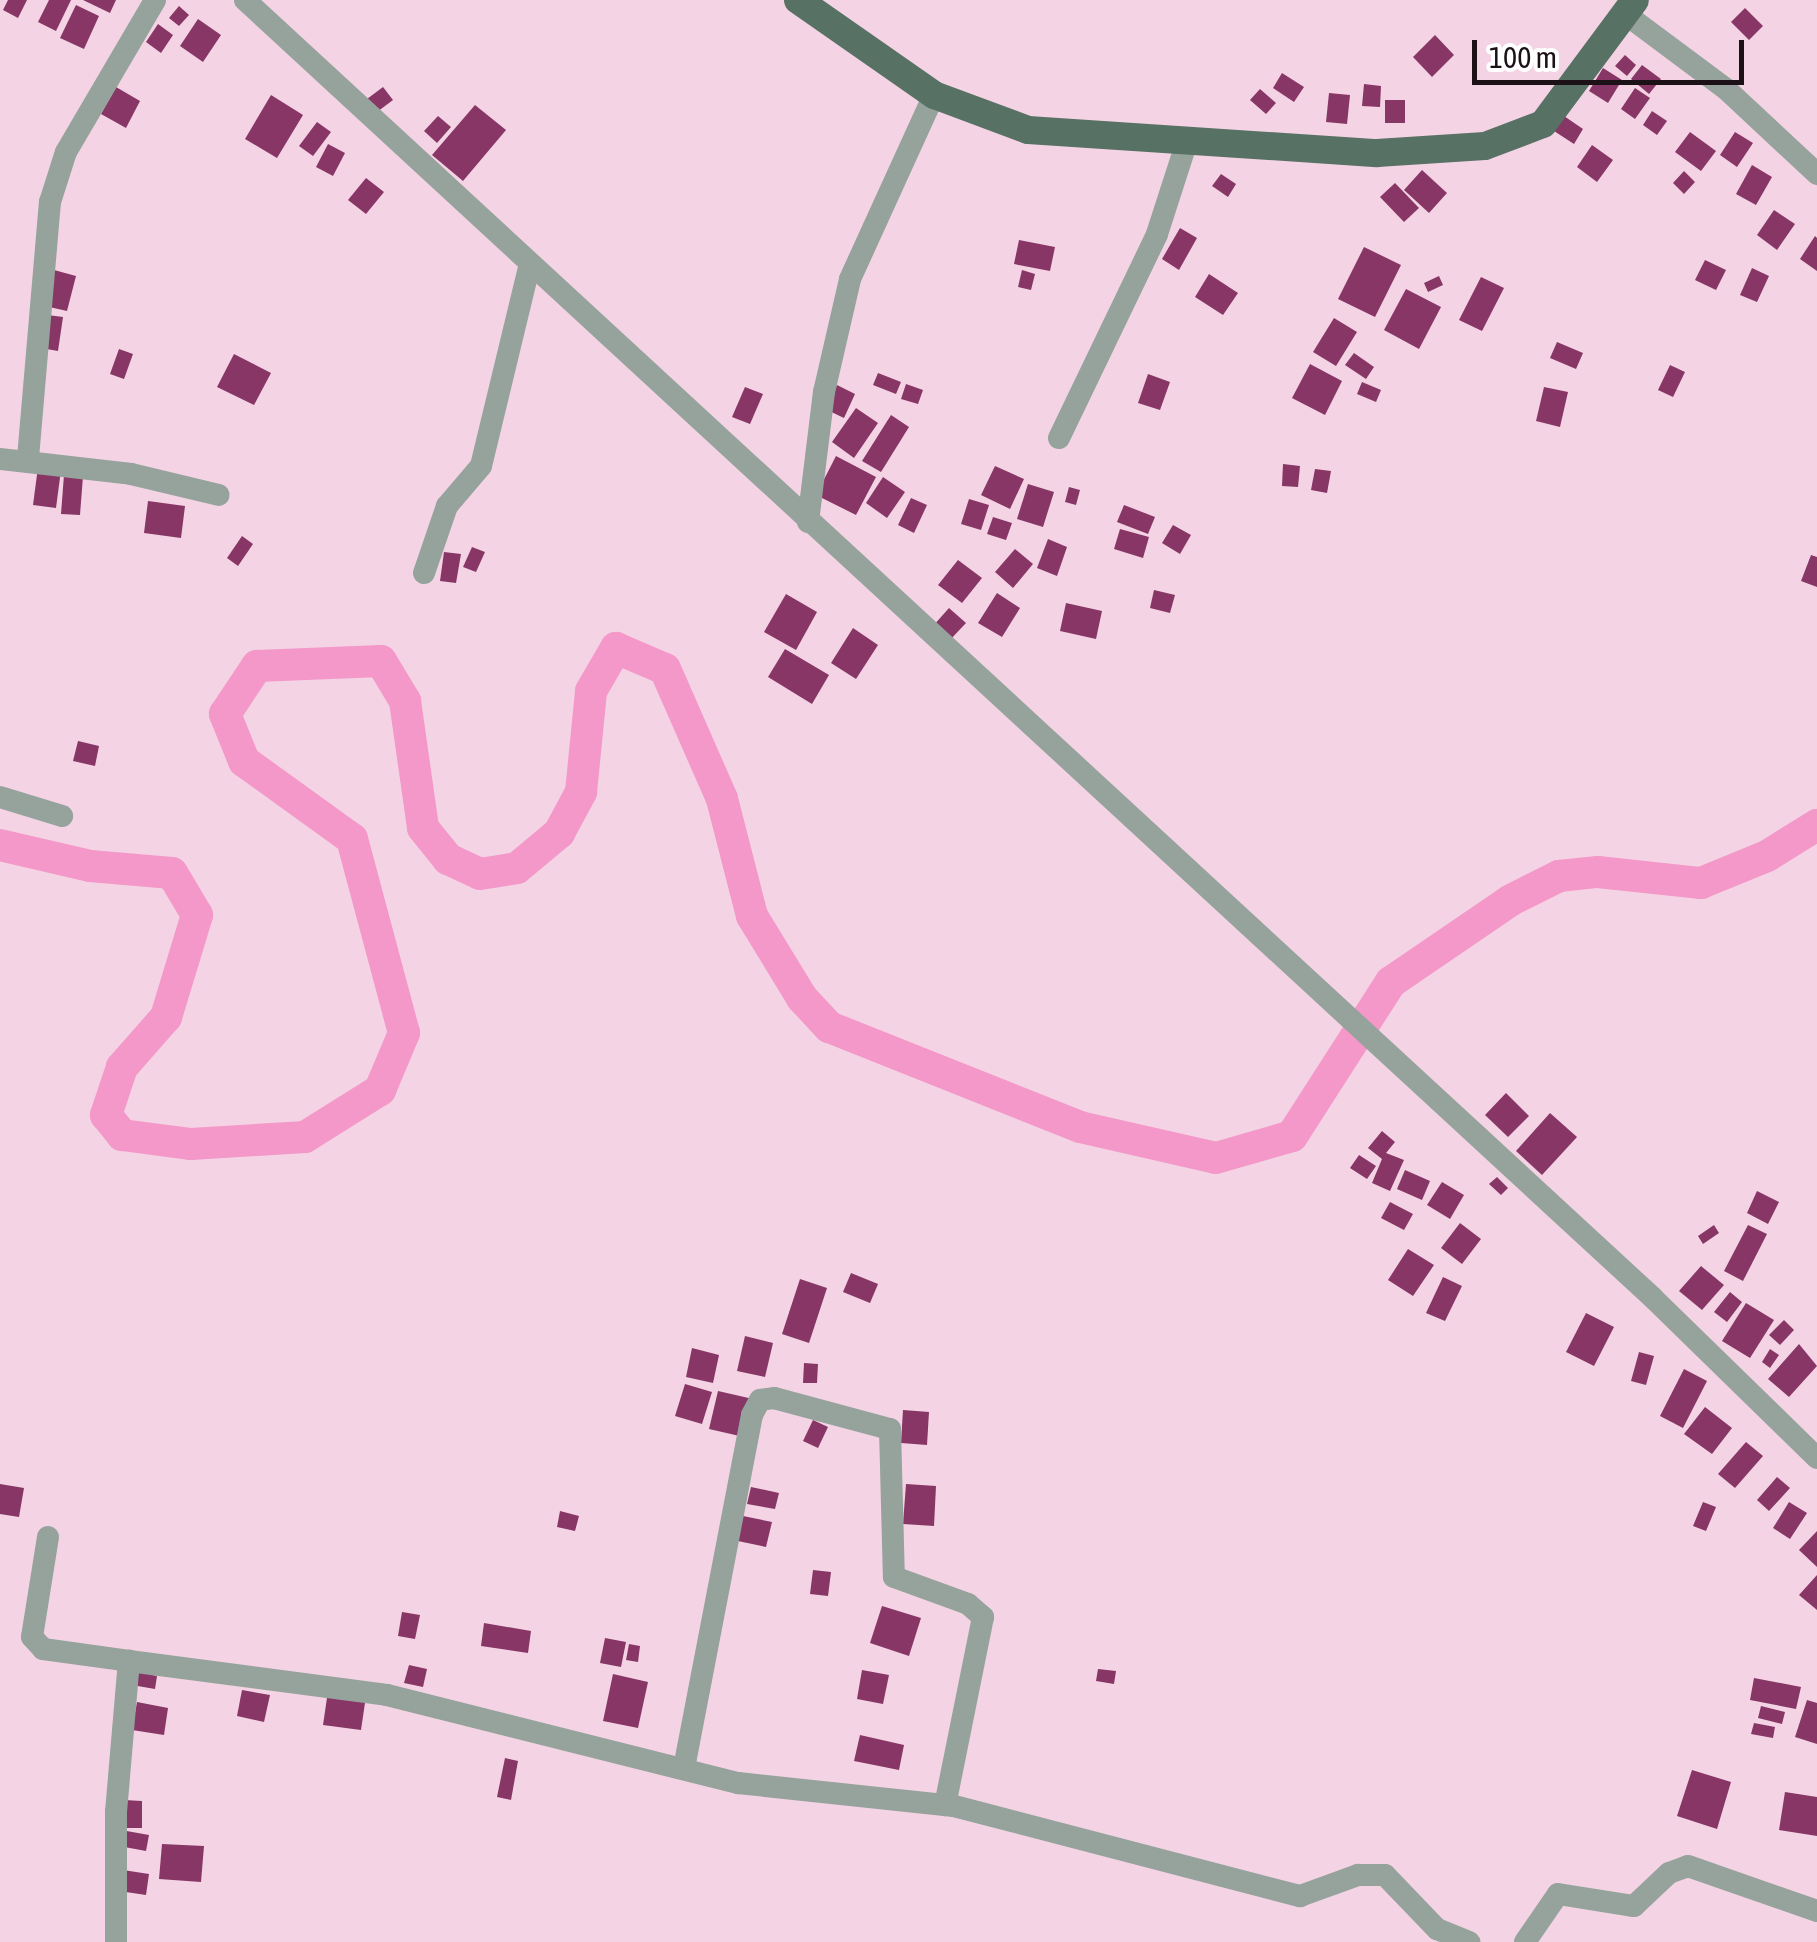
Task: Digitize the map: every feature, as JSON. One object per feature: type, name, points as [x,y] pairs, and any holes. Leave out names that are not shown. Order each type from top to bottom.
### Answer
[{"type":"main road","points":[[798,0],[934,95],[1028,130],[1186,144],[1377,154],[1509,140],[1542,124],[1562,103],[1630,7]]},
{"type":"street","points":[[28,458],[50,202],[66,152],[155,0]]},
{"type":"street","points":[[245,0],[529,266],[1399,1062],[1817,1458]]},
{"type":"street","points":[[1630,7],[1817,174]]},
{"type":"street","points":[[808,522],[827,374],[846,294],[934,95]]},
{"type":"street","points":[[1059,438],[1157,234],[1186,144]]},
{"type":"street","points":[[424,573],[447,506],[481,466],[529,266]]},
{"type":"street","points":[[0,459],[28,458],[219,495]]},
{"type":"street","points":[[0,796],[62,816]]},
{"type":"street","points":[[684,1768],[752,1415],[760,1400],[774,1398],[890,1429],[894,1577],[968,1604],[983,1617],[945,1805]]},
{"type":"street","points":[[48,1537],[32,1638],[43,1649],[386,1695],[738,1783],[945,1805],[1300,1896],[1358,1875],[1385,1875],[1436,1928],[1469,1942]]},
{"type":"street","points":[[116,1942],[116,1812],[129,1662]]},
{"type":"street","points":[[1525,1942],[1558,1894],[1634,1906],[1680,1867],[1720,1872],[1817,1911]]},
{"type":"building","points":[[8,0],[27,0],[18,18],[3,10]]},
{"type":"building","points":[[49,0],[71,0],[56,31],[38,22]]},
{"type":"building","points":[[83,0],[116,0],[110,13]]},
{"type":"building","points":[[76,5],[99,16],[84,49],[60,38]]},
{"type":"building","points":[[179,6],[189,15],[179,26],[169,18]]},
{"type":"building","points":[[1745,8],[1763,26],[1749,40],[1731,22]]},
{"type":"building","points":[[198,19],[221,35],[203,62],[180,46]]},
{"type":"building","points":[[158,24],[173,35],[161,53],[146,42]]},
{"type":"building","points":[[1435,35],[1454,55],[1432,77],[1413,57]]},
{"type":"building","points":[[1625,55],[1636,65],[1627,76],[1615,66]]},
{"type":"building","points":[[1642,65],[1661,79],[1649,94],[1631,79]]},
{"type":"building","points":[[1603,68],[1622,80],[1608,103],[1589,91]]},
{"type":"building","points":[[1282,73],[1304,87],[1294,102],[1273,88]]},
{"type":"building","points":[[1364,84],[1381,86],[1380,107],[1362,106]]},
{"type":"building","points":[[116,87],[140,101],[126,128],[101,114]]},
{"type":"building","points":[[383,87],[393,100],[377,112],[367,99]]},
{"type":"building","points":[[1635,88],[1650,98],[1635,119],[1621,109]]},
{"type":"building","points":[[1260,89],[1276,103],[1266,114],[1250,100]]},
{"type":"building","points":[[1329,93],[1350,95],[1347,124],[1326,122]]},
{"type":"building","points":[[271,95],[303,115],[277,158],[245,139]]},
{"type":"building","points":[[1385,100],[1405,100],[1405,123],[1385,123]]},
{"type":"building","points":[[475,105],[506,130],[463,181],[432,155]]},
{"type":"building","points":[[1652,111],[1667,121],[1657,135],[1643,125]]},
{"type":"building","points":[[438,116],[451,127],[437,143],[424,131]]},
{"type":"building","points":[[1564,116],[1583,129],[1574,144],[1554,131]]},
{"type":"building","points":[[317,122],[331,132],[313,156],[299,146]]},
{"type":"building","points":[[1690,132],[1716,151],[1701,171],[1675,152]]},
{"type":"building","points":[[1735,132],[1753,143],[1737,167],[1720,155]]},
{"type":"building","points":[[328,144],[345,153],[333,176],[316,167]]},
{"type":"building","points":[[1592,145],[1613,160],[1597,182],[1577,167]]},
{"type":"building","points":[[1752,165],[1772,177],[1756,205],[1736,194]]},
{"type":"building","points":[[1422,170],[1447,193],[1429,213],[1404,190]]},
{"type":"building","points":[[1684,171],[1695,182],[1684,194],[1673,183]]},
{"type":"building","points":[[1221,174],[1236,184],[1228,197],[1212,186]]},
{"type":"building","points":[[366,178],[384,192],[366,214],[348,200]]},
{"type":"building","points":[[1395,183],[1419,208],[1404,222],[1380,197]]},
{"type":"building","points":[[1774,210],[1795,224],[1777,250],[1757,235]]},
{"type":"building","points":[[1180,228],[1197,238],[1179,270],[1162,259]]},
{"type":"building","points":[[1817,238],[1817,271],[1800,259]]},
{"type":"building","points":[[1019,240],[1055,247],[1050,271],[1014,264]]},
{"type":"building","points":[[1364,247],[1401,265],[1375,317],[1338,299]]},
{"type":"building","points":[[1705,260],[1726,270],[1716,290],[1695,280]]},
{"type":"building","points":[[1752,268],[1769,276],[1757,302],[1740,295]]},
{"type":"building","points":[[54,270],[76,276],[67,311],[45,306]]},
{"type":"building","points":[[1022,270],[1035,274],[1031,290],[1018,287]]},
{"type":"building","points":[[1209,274],[1238,293],[1223,315],[1195,297]]},
{"type":"building","points":[[1439,276],[1443,285],[1428,292],[1424,283]]},
{"type":"building","points":[[1481,277],[1504,288],[1482,331],[1459,320]]},
{"type":"building","points":[[1406,289],[1441,307],[1419,349],[1384,330]]},
{"type":"building","points":[[40,314],[63,317],[58,351],[35,347]]},
{"type":"building","points":[[1334,318],[1357,332],[1336,366],[1313,352]]},
{"type":"building","points":[[1557,342],[1583,353],[1576,369],[1550,358]]},
{"type":"building","points":[[119,349],[133,354],[124,379],[110,374]]},
{"type":"building","points":[[1354,353],[1374,367],[1366,379],[1345,365]]},
{"type":"building","points":[[234,354],[271,373],[254,405],[217,387]]},
{"type":"building","points":[[1310,364],[1342,381],[1325,415],[1292,398]]},
{"type":"building","points":[[1670,365],[1685,372],[1673,397],[1658,390]]},
{"type":"building","points":[[878,373],[901,382],[896,394],[873,385]]},
{"type":"building","points":[[1148,374],[1170,382],[1160,410],[1138,403]]},
{"type":"building","points":[[1362,382],[1381,390],[1376,402],[1357,394]]},
{"type":"building","points":[[906,384],[923,390],[918,404],[901,399]]},
{"type":"building","points":[[837,385],[855,394],[844,418],[825,409]]},
{"type":"building","points":[[745,387],[763,394],[750,424],[732,417]]},
{"type":"building","points":[[1544,387],[1568,392],[1560,427],[1536,421]]},
{"type":"building","points":[[856,408],[878,423],[854,458],[832,442]]},
{"type":"building","points":[[891,415],[909,427],[881,472],[862,461]]},
{"type":"building","points":[[836,456],[876,477],[856,515],[816,495]]},
{"type":"building","points":[[1283,464],[1300,466],[1298,487],[1282,486]]},
{"type":"building","points":[[995,466],[1024,479],[1010,509],[981,495]]},
{"type":"building","points":[[38,467],[61,470],[56,508],[33,505]]},
{"type":"building","points":[[1315,469],[1331,471],[1327,493],[1311,490]]},
{"type":"building","points":[[64,475],[83,476],[80,515],[61,514]]},
{"type":"building","points":[[883,477],[905,492],[887,518],[866,503]]},
{"type":"building","points":[[1028,484],[1054,492],[1043,527],[1017,519]]},
{"type":"building","points":[[1069,487],[1080,490],[1076,505],[1065,502]]},
{"type":"building","points":[[911,498],[927,505],[914,533],[898,525]]},
{"type":"building","points":[[969,499],[989,505],[981,530],[961,524]]},
{"type":"building","points":[[148,501],[185,506],[181,538],[144,533]]},
{"type":"building","points":[[1124,505],[1155,517],[1148,534],[1117,522]]},
{"type":"building","points":[[993,517],[1012,523],[1006,540],[987,534]]},
{"type":"building","points":[[1173,525],[1191,535],[1180,554],[1162,543]]},
{"type":"building","points":[[1120,529],[1149,537],[1143,558],[1114,549]]},
{"type":"building","points":[[242,536],[253,544],[238,566],[227,558]]},
{"type":"building","points":[[1048,539],[1067,547],[1057,576],[1037,568]]},
{"type":"building","points":[[472,547],[485,552],[476,572],[463,567]]},
{"type":"building","points":[[1015,549],[1033,564],[1013,588],[995,572]]},
{"type":"building","points":[[444,552],[461,554],[456,583],[440,581]]},
{"type":"building","points":[[1811,555],[1817,557],[1817,587],[1801,581]]},
{"type":"building","points":[[958,560],[982,578],[962,603],[938,585]]},
{"type":"building","points":[[1154,590],[1175,595],[1170,613],[1150,608]]},
{"type":"building","points":[[997,593],[1020,608],[1002,637],[978,623]]},
{"type":"building","points":[[786,594],[817,612],[796,650],[764,632]]},
{"type":"building","points":[[1066,603],[1102,611],[1096,639],[1060,631]]},
{"type":"building","points":[[949,608],[966,623],[949,641],[933,626]]},
{"type":"building","points":[[853,628],[878,645],[856,679],[831,663]]},
{"type":"building","points":[[785,649],[829,675],[812,704],[768,677]]},
{"type":"building","points":[[78,741],[99,746],[95,766],[73,761]]},
{"type":"building","points":[[1506,1093],[1529,1116],[1508,1137],[1485,1115]]},
{"type":"building","points":[[1550,1113],[1577,1137],[1542,1175],[1516,1151]]},
{"type":"building","points":[[1382,1131],[1395,1142],[1386,1153],[1404,1160],[1390,1191],[1372,1183],[1382,1159],[1368,1148]]},
{"type":"building","points":[[1359,1155],[1376,1166],[1367,1179],[1350,1168]]},
{"type":"building","points":[[1405,1170],[1430,1181],[1422,1200],[1397,1189]]},
{"type":"building","points":[[1497,1177],[1508,1188],[1501,1195],[1489,1184]]},
{"type":"building","points":[[1442,1182],[1464,1195],[1450,1219],[1427,1205]]},
{"type":"building","points":[[1757,1191],[1779,1202],[1768,1224],[1747,1213]]},
{"type":"building","points":[[1390,1202],[1413,1214],[1404,1230],[1381,1218]]},
{"type":"building","points":[[1460,1223],[1481,1239],[1462,1264],[1441,1248]]},
{"type":"building","points":[[1714,1225],[1719,1233],[1703,1244],[1698,1236]]},
{"type":"building","points":[[1748,1225],[1767,1234],[1743,1281],[1724,1271]]},
{"type":"building","points":[[1408,1249],[1434,1265],[1413,1296],[1388,1280]]},
{"type":"building","points":[[1701,1266],[1724,1285],[1702,1310],[1679,1291]]},
{"type":"building","points":[[851,1273],[878,1284],[870,1303],[843,1292]]},
{"type":"building","points":[[1443,1277],[1462,1286],[1445,1321],[1426,1313]]},
{"type":"building","points":[[800,1279],[827,1288],[809,1343],[782,1334]]},
{"type":"building","points":[[1730,1292],[1742,1302],[1727,1322],[1714,1312]]},
{"type":"building","points":[[1746,1303],[1774,1320],[1750,1358],[1722,1341]]},
{"type":"building","points":[[1586,1313],[1614,1327],[1594,1366],[1566,1352]]},
{"type":"building","points":[[1784,1320],[1794,1330],[1780,1345],[1769,1335]]},
{"type":"building","points":[[745,1336],[773,1343],[765,1377],[737,1371]]},
{"type":"building","points":[[1799,1344],[1817,1366],[1789,1397],[1768,1379]]},
{"type":"building","points":[[692,1348],[719,1355],[713,1383],[686,1377]]},
{"type":"building","points":[[1770,1349],[1779,1355],[1770,1368],[1762,1362]]},
{"type":"building","points":[[1639,1352],[1654,1356],[1646,1385],[1631,1381]]},
{"type":"building","points":[[804,1363],[818,1364],[817,1383],[803,1383]]},
{"type":"building","points":[[1684,1369],[1707,1381],[1683,1428],[1660,1416]]},
{"type":"building","points":[[685,1384],[712,1392],[702,1424],[675,1416]]},
{"type":"building","points":[[718,1391],[753,1399],[744,1437],[709,1429]]},
{"type":"building","points":[[1705,1407],[1732,1428],[1712,1454],[1684,1434]]},
{"type":"building","points":[[903,1410],[929,1412],[927,1445],[901,1443]]},
{"type":"building","points":[[813,1420],[828,1427],[818,1448],[803,1441]]},
{"type":"building","points":[[1746,1442],[1763,1456],[1735,1488],[1718,1474]]},
{"type":"building","points":[[1777,1477],[1790,1488],[1769,1511],[1757,1500]]},
{"type":"building","points":[[0,1484],[24,1488],[19,1517],[0,1514]]},
{"type":"building","points":[[906,1484],[936,1486],[934,1526],[903,1524]]},
{"type":"building","points":[[751,1487],[779,1493],[775,1509],[747,1504]]},
{"type":"building","points":[[1703,1502],[1716,1507],[1706,1531],[1693,1526]]},
{"type":"building","points":[[1789,1502],[1807,1513],[1790,1539],[1773,1528]]},
{"type":"building","points":[[560,1511],[579,1516],[575,1531],[557,1527]]},
{"type":"building","points":[[743,1516],[772,1522],[766,1547],[738,1541]]},
{"type":"building","points":[[1817,1531],[1817,1567],[1799,1550]]},
{"type":"building","points":[[813,1570],[831,1572],[828,1596],[810,1594]]},
{"type":"building","points":[[1817,1575],[1817,1610],[1799,1595]]},
{"type":"building","points":[[882,1606],[921,1618],[909,1656],[870,1643]]},
{"type":"building","points":[[402,1612],[420,1615],[415,1639],[398,1636]]},
{"type":"building","points":[[484,1623],[531,1631],[528,1653],[481,1646]]},
{"type":"building","points":[[605,1638],[626,1642],[621,1667],[600,1663]]},
{"type":"building","points":[[629,1644],[640,1646],[638,1662],[626,1660]]},
{"type":"building","points":[[409,1665],[427,1669],[423,1687],[404,1683]]},
{"type":"building","points":[[1098,1669],[1116,1671],[1114,1684],[1096,1681]]},
{"type":"building","points":[[862,1670],[889,1675],[883,1704],[857,1699]]},
{"type":"building","points":[[134,1671],[157,1676],[155,1689],[132,1685]]},
{"type":"building","points":[[613,1674],[648,1682],[638,1728],[603,1721]]},
{"type":"building","points":[[1754,1678],[1801,1687],[1796,1709],[1750,1700]]},
{"type":"building","points":[[242,1690],[270,1695],[264,1722],[237,1716]]},
{"type":"building","points":[[328,1691],[366,1696],[361,1730],[323,1725]]},
{"type":"building","points":[[1807,1700],[1817,1703],[1817,1744],[1795,1737]]},
{"type":"building","points":[[137,1702],[168,1708],[164,1735],[132,1730]]},
{"type":"building","points":[[1761,1706],[1785,1712],[1782,1724],[1758,1718]]},
{"type":"building","points":[[1754,1723],[1775,1727],[1773,1738],[1751,1734]]},
{"type":"building","points":[[860,1735],[904,1745],[899,1770],[854,1761]]},
{"type":"building","points":[[505,1758],[518,1761],[511,1800],[497,1797]]},
{"type":"building","points":[[1692,1770],[1731,1782],[1717,1829],[1677,1816]]},
{"type":"building","points":[[1785,1792],[1817,1797],[1817,1836],[1779,1830]]},
{"type":"building","points":[[124,1800],[142,1801],[142,1828],[123,1828]]},
{"type":"building","points":[[121,1830],[149,1835],[146,1851],[119,1846]]},
{"type":"building","points":[[162,1844],[204,1846],[201,1882],[159,1879]]},
{"type":"building","points":[[123,1870],[149,1874],[146,1895],[119,1891]]},
{"type":"waterway","points":[[0,845],[90,866],[172,873],[197,915],[166,1017],[122,1067],[106,1115],[122,1135],[191,1144],[305,1137],[380,1090],[404,1033],[352,839],[244,761],[225,714],[257,666],[381,661],[405,701],[423,828],[448,859],[480,874],[517,868],[559,833],[581,792],[591,691],[616,648],[665,669],[722,799],[752,916],[802,998],[829,1027],[1080,1127],[1216,1158],[1292,1136],[1391,982],[1511,900],[1559,876],[1598,872],[1701,883],[1767,856],[1817,825]]}]
